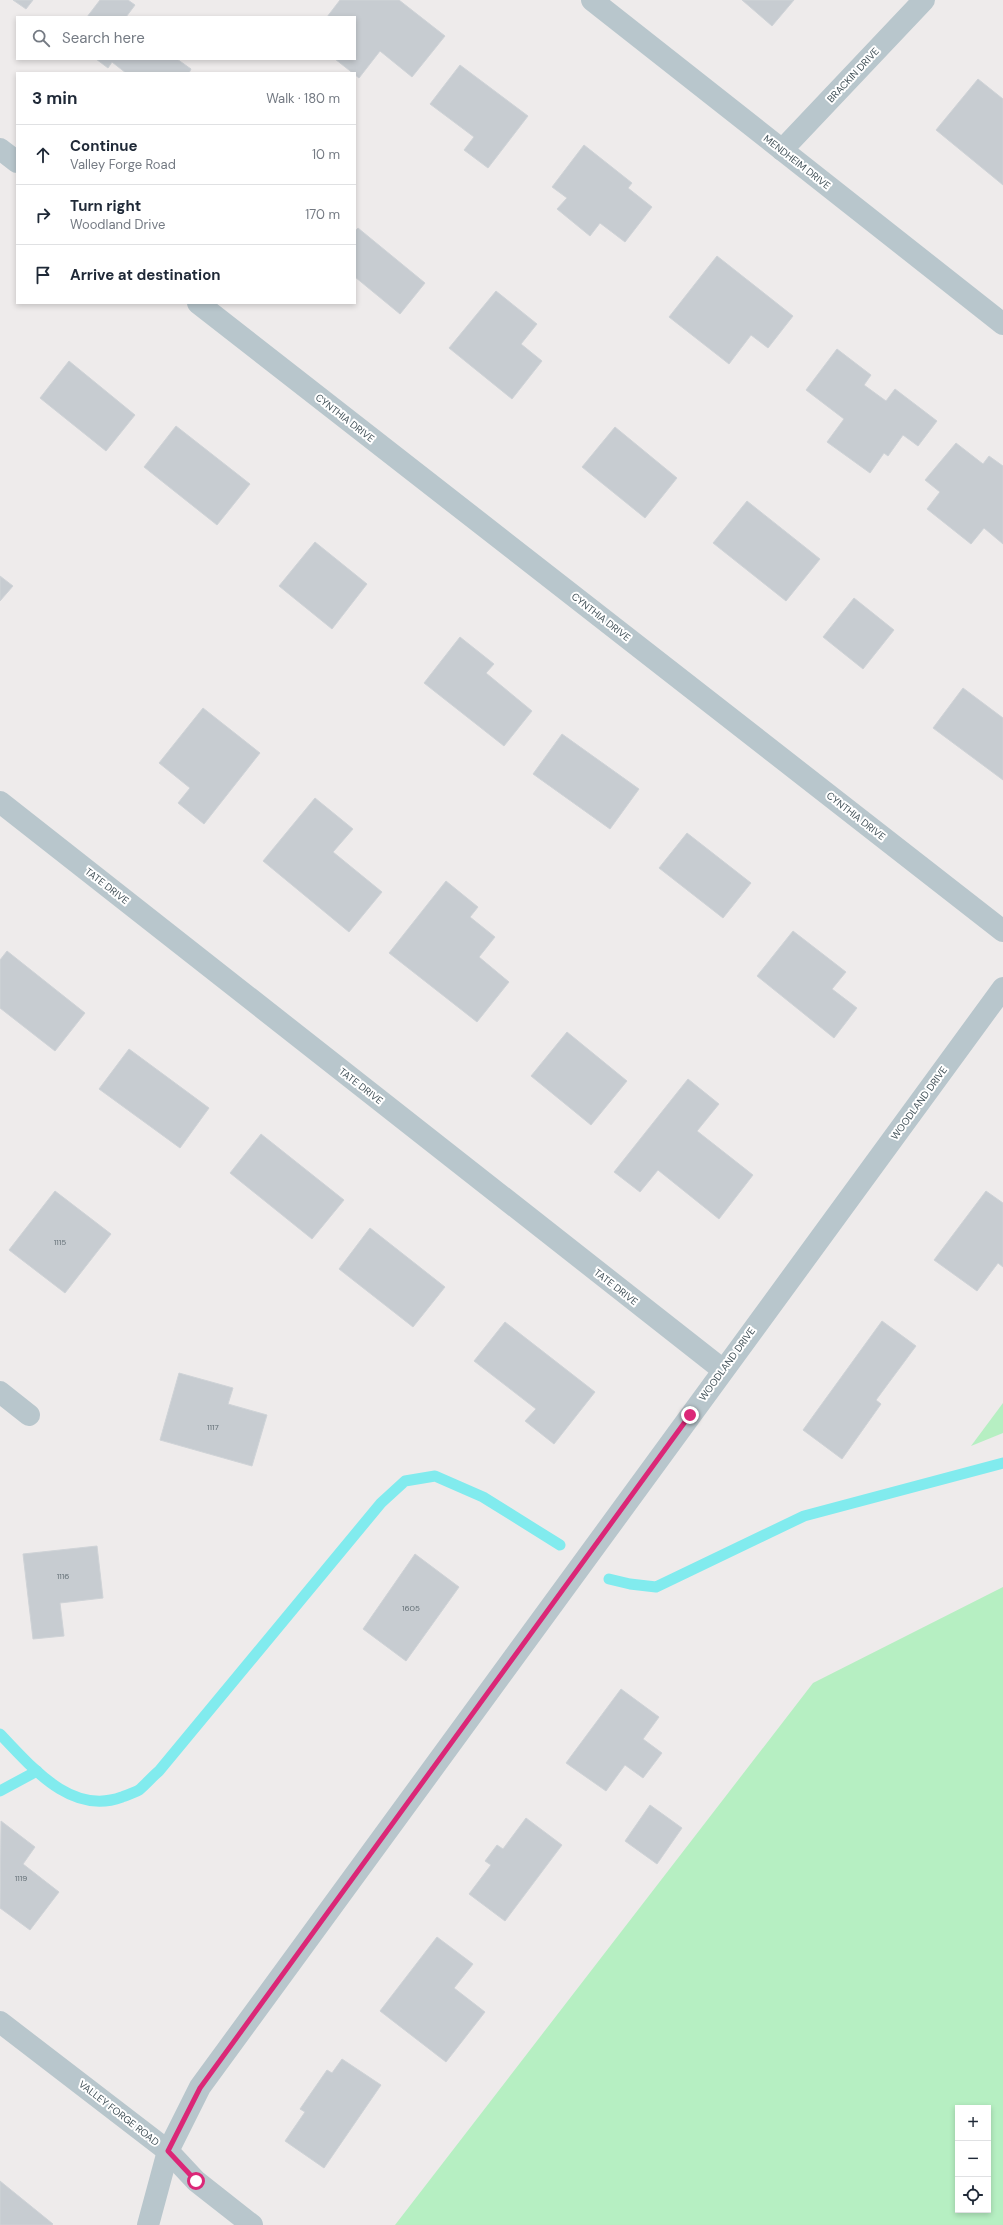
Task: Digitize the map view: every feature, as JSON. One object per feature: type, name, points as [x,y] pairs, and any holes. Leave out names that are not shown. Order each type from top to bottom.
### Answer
[{"type":"street","name":"MENDHEIM DRIVE","points":[[592,0],[1003,324]]},
{"type":"street","name":"BRACKIN DRIVE","points":[[782,150],[924,0]]},
{"type":"street","points":[[0,149],[16,161]]},
{"type":"street","name":"CYNTHIA DRIVE","points":[[199,304],[1003,931]]},
{"type":"street","name":"TATE DRIVE","points":[[0,802],[723,1370]]},
{"type":"street","name":"WOODLAND DRIVE","points":[[148,2225],[168,2151],[200,2088],[1003,988]]},
{"type":"street","points":[[0,1392],[29,1415]]},
{"type":"street","name":"VALLEY FORGE ROAD","points":[[0,2022],[168,2151],[196,2181],[252,2225]]},
{"type":"green space","points":[[1003,1403],[1003,1433],[971,1446]]},
{"type":"green space","points":[[1003,1587],[1003,2225],[395,2225],[813,1683]]},
{"type":"building","points":[[13,0],[33,0],[26,9]]},
{"type":"building","points":[[100,0],[128,0],[135,5],[127,16],[88,16]]},
{"type":"building","points":[[340,0],[399,0],[445,36],[412,77],[380,51],[359,78],[356,76],[356,72],[351,72],[336,60],[356,60],[356,16],[328,16]]},
{"type":"building","points":[[742,0],[794,0],[772,26]]},
{"type":"building","points":[[97,60],[178,60],[191,69],[190,72],[125,72],[112,62],[108,68]]},
{"type":"building","points":[[460,65],[528,116],[488,168],[464,150],[474,137],[430,104]]},
{"type":"building","points":[[978,79],[1003,99],[1003,185],[936,130]]},
{"type":"building","points":[[584,145],[632,183],[628,188],[652,207],[625,242],[600,223],[590,236],[557,209],[567,198],[552,187]]},
{"type":"building","points":[[358,228],[425,283],[400,314],[356,278],[356,230]]},
{"type":"building","points":[[717,256],[793,316],[768,348],[751,335],[729,364],[669,317]]},
{"type":"building","points":[[496,291],[537,324],[521,344],[542,361],[512,399],[449,348]]},
{"type":"building","points":[[837,349],[871,375],[864,385],[886,401],[895,389],[937,421],[918,446],[903,435],[888,456],[884,453],[870,473],[827,442],[844,419],[806,390]]},
{"type":"building","points":[[69,361],[135,415],[106,451],[40,398]]},
{"type":"building","points":[[176,426],[250,484],[217,525],[144,467]]},
{"type":"building","points":[[615,427],[677,478],[645,518],[582,467]]},
{"type":"building","points":[[956,443],[983,464],[989,456],[1003,466],[1003,544],[984,528],[971,544],[927,509],[940,492],[925,480]]},
{"type":"building","points":[[747,501],[820,559],[786,601],[713,543]]},
{"type":"building","points":[[315,542],[367,584],[332,629],[279,586]]},
{"type":"building","points":[[0,576],[13,586],[0,601]]},
{"type":"building","points":[[854,598],[894,630],[863,669],[823,637]]},
{"type":"building","points":[[460,637],[494,664],[486,673],[532,711],[504,746],[424,683]]},
{"type":"building","points":[[963,688],[1003,718],[1003,780],[933,728]]},
{"type":"building","points":[[203,708],[260,753],[204,824],[178,803],[190,788],[159,763]]},
{"type":"building","points":[[562,734],[639,789],[610,829],[533,774]]},
{"type":"building","points":[[315,798],[353,829],[333,852],[382,892],[349,932],[263,861]]},
{"type":"building","points":[[687,833],[751,883],[723,918],[659,868]]},
{"type":"building","points":[[446,881],[478,907],[470,917],[495,937],[479,957],[509,982],[477,1022],[389,953]]},
{"type":"building","points":[[793,931],[846,972],[832,989],[857,1008],[834,1038],[757,976]]},
{"type":"building","points":[[7,951],[85,1013],[55,1051],[0,1008],[0,960]]},
{"type":"building","points":[[567,1032],[627,1081],[591,1125],[531,1076]]},
{"type":"building","points":[[129,1049],[209,1108],[180,1148],[99,1089]]},
{"type":"building","points":[[688,1079],[719,1104],[697,1131],[753,1175],[719,1219],[658,1170],[640,1192],[614,1172]]},
{"type":"building","points":[[261,1134],[344,1200],[312,1239],[230,1173]]},
{"type":"building","points":[[55,1191],[111,1234],[65,1293],[9,1250]]},
{"type":"building","points":[[986,1191],[1003,1203],[1003,1267],[998,1263],[977,1291],[934,1260]]},
{"type":"building","points":[[370,1228],[445,1287],[413,1327],[339,1269]]},
{"type":"building","points":[[882,1321],[916,1346],[876,1400],[881,1404],[842,1459],[803,1430]]},
{"type":"building","points":[[505,1322],[595,1392],[554,1444],[525,1421],[536,1409],[474,1361]]},
{"type":"building","points":[[179,1373],[233,1388],[228,1404],[267,1415],[252,1466],[160,1440]]},
{"type":"building","points":[[97,1546],[103,1598],[60,1603],[64,1636],[33,1639],[23,1554]]},
{"type":"building","points":[[415,1554],[459,1587],[406,1661],[363,1629]]},
{"type":"building","points":[[621,1689],[659,1717],[643,1739],[662,1753],[643,1778],[625,1765],[606,1791],[566,1763]]},
{"type":"building","points":[[650,1805],[682,1828],[657,1864],[625,1841]]},
{"type":"building","points":[[526,1818],[562,1845],[505,1921],[469,1894],[491,1865],[485,1861],[497,1845],[503,1849]]},
{"type":"building","points":[[1,1821],[35,1847],[23,1864],[59,1892],[30,1930],[0,1908]]},
{"type":"building","points":[[437,1937],[473,1964],[454,1988],[485,2012],[446,2062],[380,2011]]},
{"type":"building","points":[[342,2059],[381,2085],[324,2168],[285,2141],[305,2112],[300,2109],[327,2070],[332,2073]]},
{"type":"building","points":[[0,2181],[53,2224],[0,2225]]},
{"type":"waterway","points":[[609,1579],[630,1584],[656,1587],[804,1516],[1003,1463]]},
{"type":"waterway","points":[[0,1734],[39,1773],[54,1785],[69,1794],[86,1800],[103,1801],[122,1797],[139,1790],[159,1771],[381,1503],[405,1481],[435,1476],[483,1497],[560,1545]]},
{"type":"waterway","points":[[0,1791],[37,1771]]},
{"type":"route","points":[[196,2181],[168,2151],[200,2088],[690,1415]]}]
